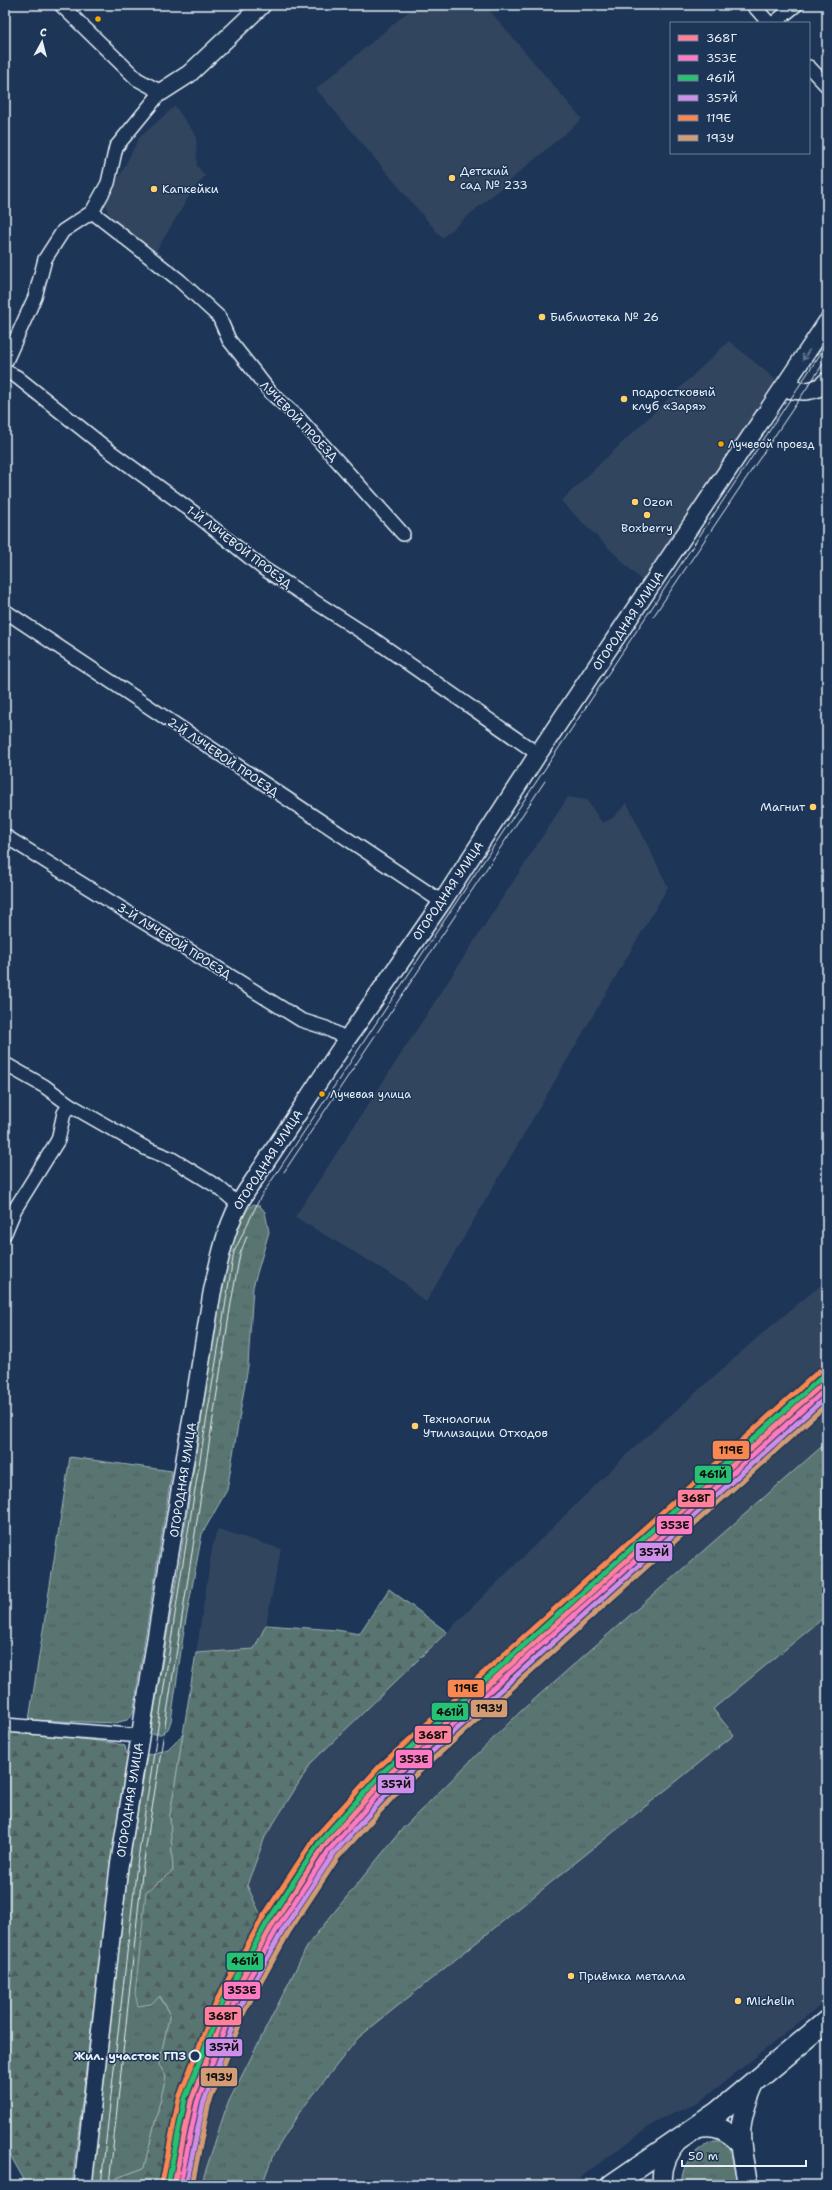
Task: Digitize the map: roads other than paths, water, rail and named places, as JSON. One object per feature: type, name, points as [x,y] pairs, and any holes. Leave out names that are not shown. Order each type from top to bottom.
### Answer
[{"type":"main road","points":[[612,2185],[698,2128],[827,2021]]},
{"type":"main road","points":[[748,2185],[740,2143],[741,2120],[755,2082]]},
{"type":"main road","points":[[698,2128],[707,2126],[726,2130],[740,2143]]},
{"type":"main road","points":[[663,2185],[663,2169],[667,2157],[680,2140]]},
{"type":"street","points":[[61,5],[136,79],[161,92]]},
{"type":"street","points":[[5,363],[35,297],[45,259],[63,231],[92,212],[108,182],[116,147],[161,92],[189,74],[262,5]]},
{"type":"street","points":[[753,5],[768,22]]},
{"type":"street","points":[[775,22],[796,5]]},
{"type":"street","points":[[810,68],[827,86]]},
{"type":"street","name":"ЛУЧЕВОЙ ПРОЕЗД","points":[[92,212],[179,280],[219,317],[228,340],[271,394],[297,416],[403,534]]},
{"type":"street","name":"ОГОРОДНАЯ УЛИЦА","points":[[83,2185],[119,1867],[212,1292],[226,1233],[238,1204],[347,1039],[442,902],[538,754],[827,322]]},
{"type":"street","name":"1-Й ЛУЧЕВОЙ ПРОЕЗД","points":[[5,371],[17,377],[111,452],[193,512],[264,569],[379,643],[538,754]]},
{"type":"street","points":[[784,388],[805,392],[821,387],[827,381]]},
{"type":"street","name":"2-Й ЛУЧЕВОЙ ПРОЕЗД","points":[[5,611],[442,902]]},
{"type":"street","name":"3-Й ЛУЧЕВОЙ ПРОЕЗД","points":[[5,836],[301,1020],[326,1028],[347,1039]]},
{"type":"street","points":[[5,1064],[44,1086],[70,1105],[147,1149],[172,1159],[218,1187],[238,1204]]},
{"type":"street","points":[[5,1233],[15,1209],[58,1140],[64,1113],[70,1105]]},
{"type":"street","points":[[5,1725],[141,1736]]},
{"type":"tram line","points":[[101,2185],[136,1872],[180,1581],[234,1252],[260,1198],[827,344]]},
{"type":"tram line","points":[[653,617],[827,358]]},
{"type":"tram line","points":[[284,1172],[545,781]]},
{"type":"tram line","points":[[109,2185],[142,1873],[231,1303],[240,1254],[247,1236]]},
{"type":"place","name":"Детский сад № 233","points":[[452,178]]},
{"type":"place","name":"Капкейки","points":[[154,189]]},
{"type":"place","name":"Библиотека № 26","points":[[542,317]]},
{"type":"place","name":"подростковый клуб «Заря»","points":[[624,399]]},
{"type":"place","name":"Лучевой проезд","points":[[721,444]]},
{"type":"place","name":"Ozon","points":[[635,502]]},
{"type":"place","name":"Boxberry","points":[[647,515]]},
{"type":"place","name":"Магнит","points":[[813,807]]},
{"type":"place","name":"Лучевая улица","points":[[322,1094]]},
{"type":"place","name":"Технологии Утилизации Отходов","points":[[415,1426]]},
{"type":"place","name":"Приёмка металла","points":[[571,1976]]},
{"type":"place","name":"Michelin","points":[[738,2001]]},
{"type":"place","name":"Жил. участок ГПЗ","points":[[195,2056]]}]
